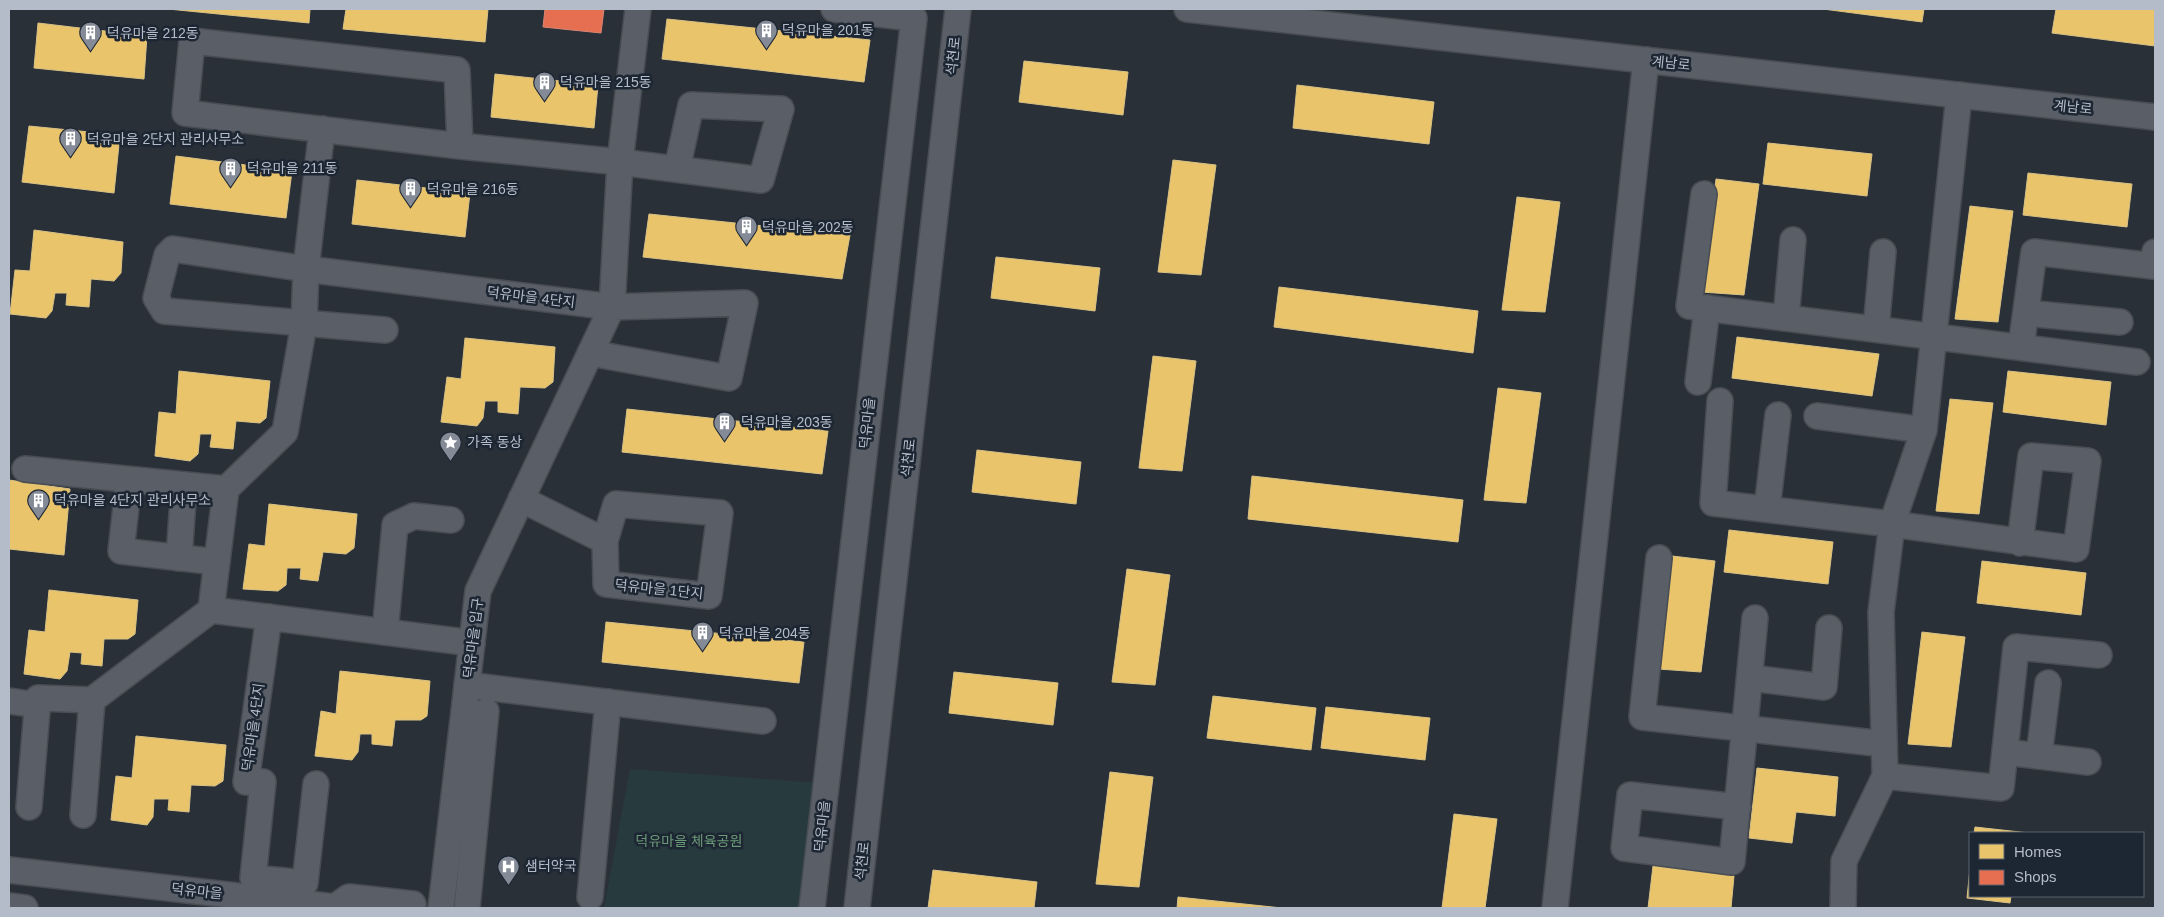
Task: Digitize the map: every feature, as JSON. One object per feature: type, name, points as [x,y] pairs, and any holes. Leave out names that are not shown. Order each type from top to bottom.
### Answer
[{"type":"street","points":[[590,353],[729,378],[745,303],[612,307],[620,162],[638,9]]},
{"type":"street","name":"덕유마을","points":[[812,908],[914,18],[834,9]]},
{"type":"street","name":"석천로","points":[[857,908],[958,9]]},
{"type":"street","name":"계남로","points":[[1186,9],[2155,116]]},
{"type":"street","points":[[460,146],[457,70],[192,41],[185,113],[460,146],[677,169]]},
{"type":"street","points":[[1555,908],[1646,60]]},
{"type":"street","points":[[1843,908],[1844,861],[1884,776],[1881,612],[1892,524],[1924,430],[1959,95]]},
{"type":"street","points":[[211,610],[226,489],[285,432],[304,324],[306,269],[322,129]]},
{"type":"street","points":[[1704,194],[1689,306],[2137,362]]},
{"type":"street","points":[[1786,318],[1793,240]]},
{"type":"street","name":"덕유마을 4단지","points":[[385,330],[164,311],[156,298],[167,254],[173,249],[306,269],[612,307]]},
{"type":"street","points":[[1876,329],[1883,252]]},
{"type":"street","points":[[2022,347],[2034,252],[2153,266],[2155,252]]},
{"type":"street","name":"덕유마을 입구","points":[[441,908],[478,591],[612,307]]},
{"type":"street","points":[[1698,382],[1707,308]]},
{"type":"street","points":[[2026,313],[2120,322]]},
{"type":"street","points":[[1720,401],[1713,503],[1892,524],[2020,543]]},
{"type":"street","points":[[1767,509],[1778,415]]},
{"type":"street","points":[[1817,416],[1924,430]]},
{"type":"street","points":[[25,469],[226,489]]},
{"type":"street","points":[[129,480],[121,551],[217,562]]},
{"type":"street","points":[[179,558],[184,485]]},
{"type":"street","points":[[521,499],[605,541]]},
{"type":"street","name":"덕유마을 1단지","points":[[616,504],[720,513],[709,596],[606,584],[605,541],[616,504]]},
{"type":"street","points":[[385,632],[395,525],[414,516],[451,520]]},
{"type":"street","points":[[1659,558],[1642,717],[1884,744]]},
{"type":"street","points":[[29,807],[38,698],[92,700],[211,610],[472,643]]},
{"type":"street","name":"덕유마을 4단지","points":[[269,617],[246,782],[263,782],[253,878],[304,883],[316,784]]},
{"type":"street","points":[[1738,807],[1630,795],[1624,848],[1732,862],[1738,807],[1751,678],[1755,618]]},
{"type":"street","points":[[1751,678],[1824,687],[1829,628]]},
{"type":"street","points":[[1884,776],[2001,788],[2016,647],[2099,655]]},
{"type":"street","points":[[2039,756],[2048,683]]},
{"type":"street","points":[[467,685],[763,721]]},
{"type":"street","points":[[82,815],[92,700]]},
{"type":"street","points":[[9,701],[37,705]]},
{"type":"street","points":[[590,897],[608,702]]},
{"type":"street","points":[[467,908],[486,711]]},
{"type":"street","points":[[2005,752],[2088,762]]},
{"type":"street","name":"덕유마을","points":[[9,870],[335,907],[349,897],[413,904]]},
{"type":"street","points":[[9,906],[25,908]]},
{"type":"green space","name":"덕유마을 체육공원","points":[[630,769],[819,783],[802,908],[604,908]]},
{"type":"building: Homes","points":[[168,9],[310,9],[309,23]]},
{"type":"building: Homes","points":[[346,9],[488,9],[485,42],[343,29]]},
{"type":"building: Homes","points":[[1823,9],[1924,9],[1922,22]]},
{"type":"building: Homes","points":[[2056,9],[2155,9],[2155,46],[2052,33]]},
{"type":"building: Homes","name":"덕유마을 201동","points":[[667,19],[870,40],[864,82],[662,59]]},
{"type":"building: Homes","name":"덕유마을 212동","points":[[38,23],[147,36],[144,79],[34,68]]},
{"type":"building: Homes","points":[[1024,61],[1128,72],[1123,115],[1019,102]]},
{"type":"building: Homes","name":"덕유마을 215동","points":[[495,74],[598,85],[594,128],[491,117]]},
{"type":"building: Homes","points":[[1297,85],[1434,102],[1429,144],[1293,128]]},
{"type":"building: Homes","name":"덕유마을 2단지 관리사무소","points":[[29,126],[120,135],[114,193],[22,182]]},
{"type":"building: Homes","points":[[1768,143],[1872,154],[1867,196],[1763,184]]},
{"type":"building: Homes","name":"덕유마을 211동","points":[[176,156],[292,171],[286,218],[170,204]]},
{"type":"building: Homes","points":[[1173,160],[1216,165],[1201,275],[1158,272]]},
{"type":"building: Homes","points":[[2028,173],[2132,184],[2127,227],[2023,215]]},
{"type":"building: Homes","points":[[1716,179],[1759,184],[1744,295],[1701,292]]},
{"type":"building: Homes","name":"덕유마을 216동","points":[[357,180],[470,193],[465,237],[352,224]]},
{"type":"building: Homes","points":[[1517,197],[1560,202],[1545,312],[1502,310]]},
{"type":"building: Homes","points":[[1970,206],[2013,211],[1998,322],[1955,319]]},
{"type":"building: Homes","name":"덕유마을 202동","points":[[649,214],[850,235],[842,279],[643,257]]},
{"type":"building: Homes","points":[[34,230],[123,242],[121,273],[114,281],[91,279],[89,307],[66,305],[67,293],[55,293],[52,311],[46,318],[10,314],[15,270],[30,271]]},
{"type":"building: Homes","points":[[996,257],[1100,268],[1095,311],[991,298]]},
{"type":"building: Homes","points":[[1279,287],[1478,311],[1473,353],[1274,327]]},
{"type":"building: Homes","points":[[1737,337],[1879,354],[1872,396],[1732,378]]},
{"type":"building: Homes","points":[[465,338],[555,347],[553,382],[545,388],[520,387],[518,414],[498,412],[498,401],[485,401],[483,418],[477,426],[441,422],[447,377],[461,379]]},
{"type":"building: Homes","points":[[1153,356],[1196,361],[1182,471],[1139,468]]},
{"type":"building: Homes","points":[[179,371],[270,381],[266,418],[260,423],[236,421],[233,449],[210,447],[212,434],[200,434],[198,454],[190,461],[155,456],[159,412],[176,414]]},
{"type":"building: Homes","points":[[2008,371],[2111,382],[2106,425],[2003,412]]},
{"type":"building: Homes","points":[[1498,388],[1541,393],[1526,503],[1484,500]]},
{"type":"building: Homes","points":[[1950,399],[1993,403],[1979,514],[1936,511]]},
{"type":"building: Homes","name":"덕유마을 203동","points":[[627,409],[828,431],[822,474],[622,452]]},
{"type":"building: Homes","points":[[977,450],[1081,462],[1076,504],[972,492]]},
{"type":"building: Homes","points":[[1252,476],[1463,500],[1458,542],[1248,519]]},
{"type":"building: Homes","name":"덕유마을 4단지 관리사무소","points":[[9,480],[70,489],[64,555],[9,549]]},
{"type":"building: Homes","points":[[269,504],[357,514],[354,548],[346,554],[323,552],[318,581],[300,579],[301,568],[287,568],[286,585],[278,591],[243,589],[249,544],[265,546]]},
{"type":"building: Homes","points":[[1729,530],[1833,542],[1828,584],[1724,572]]},
{"type":"building: Homes","points":[[1672,556],[1715,561],[1701,672],[1658,669]]},
{"type":"building: Homes","points":[[1982,561],[2086,573],[2081,615],[1977,603]]},
{"type":"building: Homes","points":[[1127,569],[1170,575],[1155,685],[1112,682]]},
{"type":"building: Homes","points":[[49,590],[138,600],[135,634],[128,639],[104,639],[102,666],[81,664],[82,653],[70,652],[67,671],[60,679],[24,674],[29,630],[45,632]]},
{"type":"building: Homes","name":"덕유마을 204동","points":[[606,622],[804,642],[799,683],[602,662]]},
{"type":"building: Homes","points":[[1922,632],[1965,637],[1951,747],[1908,744]]},
{"type":"building: Homes","points":[[340,671],[430,681],[427,716],[421,720],[395,720],[392,746],[372,744],[372,734],[360,734],[358,752],[352,760],[315,756],[321,711],[336,714]]},
{"type":"building: Homes","points":[[954,672],[1058,683],[1053,725],[949,713]]},
{"type":"building: Homes","points":[[1213,696],[1316,708],[1311,750],[1207,738]]},
{"type":"building: Homes","points":[[1326,707],[1430,718],[1425,760],[1321,748]]},
{"type":"building: Homes","points":[[136,736],[226,745],[223,781],[215,786],[191,785],[189,812],[168,810],[169,799],[154,799],[153,817],[147,825],[111,820],[116,776],[132,778]]},
{"type":"building: Homes","points":[[1757,768],[1838,777],[1835,816],[1796,812],[1792,843],[1749,838]]},
{"type":"building: Homes","points":[[1110,772],[1153,777],[1139,887],[1096,884]]},
{"type":"building: Homes","points":[[1454,814],[1497,819],[1485,908],[1442,908]]},
{"type":"building: Homes","points":[[1975,827],[2020,832],[1974,832]]},
{"type":"building: Homes","points":[[1653,866],[1734,876],[1731,908],[1648,908]]},
{"type":"building: Homes","points":[[933,870],[1037,882],[1034,908],[928,908]]},
{"type":"building: Homes","points":[[1969,878],[1969,897],[2011,897],[2010,903],[1967,898]]},
{"type":"building: Homes","points":[[1178,897],[1282,908],[1177,908]]},
{"type":"building: Shops","points":[[545,9],[604,9],[601,33],[543,27]]},
{"type":"place","name":"덕유마을 201동","points":[[766,49]]},
{"type":"place","name":"덕유마을 212동","points":[[91,52]]},
{"type":"place","name":"덕유마을 215동","points":[[544,101]]},
{"type":"place","name":"덕유마을 2단지 관리사무소","points":[[71,158]]},
{"type":"place","name":"덕유마을 211동","points":[[231,187]]},
{"type":"place","name":"덕유마을 216동","points":[[411,208]]},
{"type":"place","name":"덕유마을 202동","points":[[746,246]]},
{"type":"place","name":"덕유마을 203동","points":[[725,441]]},
{"type":"place","name":"가족 동상","points":[[451,461]]},
{"type":"place","name":"덕유마을 4단지 관리사무소","points":[[38,519]]},
{"type":"place","name":"덕유마을 204동","points":[[703,652]]},
{"type":"place","name":"샘터약국","points":[[509,885]]}]
